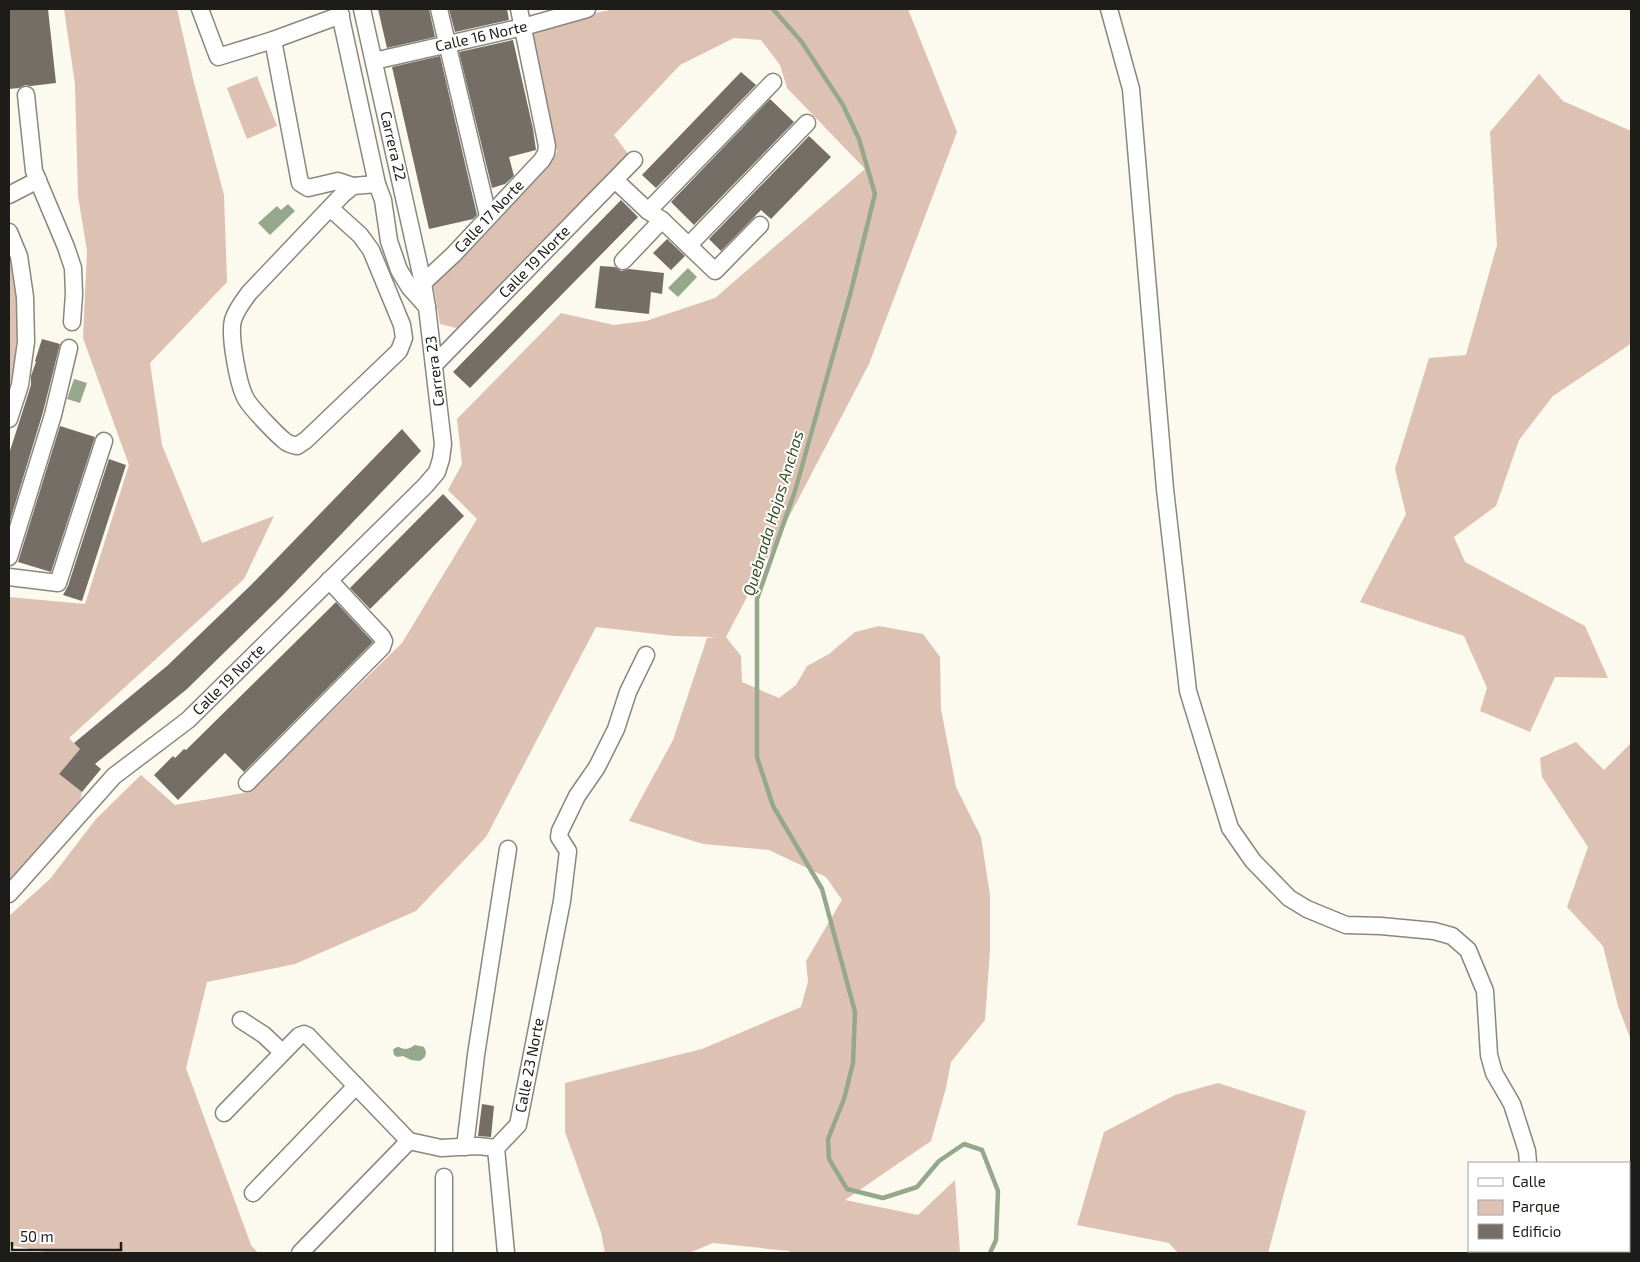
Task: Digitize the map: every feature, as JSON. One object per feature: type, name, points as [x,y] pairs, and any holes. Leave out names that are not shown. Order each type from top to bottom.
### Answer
[{"type":"street","points":[[200,9],[218,57],[273,40],[340,12],[377,184],[383,200],[389,241],[399,270],[410,288],[427,307]]},
{"type":"street","name":"Carrera 22","points":[[362,9],[423,283]]},
{"type":"street","points":[[438,9],[488,216]]},
{"type":"street","points":[[519,9],[523,27]]},
{"type":"street","name":"Calle 16 Norte","points":[[374,61],[523,27],[587,9]]},
{"type":"street","points":[[1109,9],[1131,89],[1165,490],[1188,692],[1230,828],[1252,861],[1289,898],[1307,910],[1346,924],[1434,931],[1452,936],[1468,950],[1484,991],[1489,1056],[1494,1073],[1512,1104],[1527,1151],[1528,1162]]},
{"type":"street","name":"Calle 17 Norte","points":[[423,283],[454,254],[542,160],[546,153],[547,146],[523,27]]},
{"type":"street","points":[[273,40],[300,183],[303,187],[308,188],[338,182],[353,186],[377,184]]},
{"type":"street","points":[[623,261],[655,215],[773,82]]},
{"type":"street","points":[[26,95],[34,171],[73,268],[72,322]]},
{"type":"street","points":[[689,244],[807,123]]},
{"type":"street","name":"Calle 19 Norte","points":[[434,365],[634,160]]},
{"type":"street","points":[[9,195],[38,180]]},
{"type":"street","points":[[614,180],[689,244],[715,271],[760,225]]},
{"type":"street","points":[[330,208],[360,235],[370,250],[402,324],[404,338],[399,351],[306,440],[297,446],[286,442],[246,400],[231,338],[233,320],[249,293],[342,194],[353,186]]},
{"type":"street","points":[[9,232],[19,256],[25,297],[26,342],[20,385],[9,419]]},
{"type":"street","name":"Carrera 23","points":[[423,283],[443,444],[441,459]]},
{"type":"street","points":[[9,557],[53,415],[69,348]]},
{"type":"street","points":[[9,577],[58,582],[104,440]]},
{"type":"street","name":"Calle 19 Norte","points":[[9,894],[114,776],[188,720],[425,486],[437,472],[441,459]]},
{"type":"street","points":[[246,783],[382,647],[384,641],[382,637],[329,580]]},
{"type":"street","name":"Calle 23 Norte","points":[[496,1148],[518,1125],[562,901],[568,851],[560,838],[560,831],[577,796],[597,766],[616,729],[628,692],[646,655]]},
{"type":"street","points":[[465,1147],[476,1055],[508,849]]},
{"type":"street","points":[[241,1020],[264,1034],[282,1052]]},
{"type":"street","points":[[224,1113],[282,1052],[299,1036],[304,1034],[409,1141],[441,1148],[478,1146],[496,1148],[506,1253]]},
{"type":"street","points":[[253,1194],[356,1086]]},
{"type":"street","points":[[300,1253],[409,1141]]},
{"type":"street","points":[[444,1176],[444,1253]]},
{"type":"green space","points":[[64,9],[177,9],[193,79],[224,195],[227,282],[150,363],[162,445],[202,543],[274,516],[244,579],[69,738],[80,749],[59,774],[82,792],[80,801],[9,882],[9,597],[85,604],[129,465],[83,338],[87,251],[78,196],[75,84]]},
{"type":"green space","points":[[614,9],[908,9],[957,132],[869,364],[726,637],[741,656],[742,682],[779,698],[796,685],[807,666],[829,654],[855,632],[879,626],[923,634],[940,657],[941,709],[956,787],[981,837],[990,895],[990,950],[985,1020],[951,1062],[946,1088],[931,1141],[845,1200],[918,1215],[955,1180],[960,1253],[791,1253],[789,1251],[713,1243],[689,1253],[605,1253],[601,1232],[565,1132],[565,1083],[702,1049],[801,1007],[808,982],[806,961],[842,900],[826,877],[769,850],[703,844],[629,821],[673,740],[707,638],[716,637],[673,636],[596,627],[486,837],[416,911],[295,964],[207,982],[186,1068],[251,1245],[258,1253],[51,1253],[9,1245],[9,916],[50,879],[96,819],[141,775],[175,805],[249,792],[402,643],[477,519],[448,490],[462,464],[457,419],[561,313],[614,325],[646,321],[715,298],[865,169],[787,88],[780,65],[761,40],[734,38],[680,65],[614,135],[628,154],[460,329],[440,324],[433,284],[557,152],[531,32],[536,26]]},
{"type":"green space","points":[[1539,74],[1563,101],[1631,131],[1631,338],[1629,345],[1553,396],[1519,440],[1496,506],[1454,537],[1465,562],[1585,626],[1608,678],[1555,677],[1530,732],[1480,711],[1487,688],[1464,636],[1360,602],[1406,514],[1395,469],[1429,358],[1466,355],[1497,245],[1490,132]]},
{"type":"green space","points":[[257,76],[277,126],[247,139],[227,88]]},
{"type":"green space","points":[[9,251],[13,266],[17,301],[17,339],[13,374],[9,389]]},
{"type":"green space","points":[[1576,742],[1604,770],[1631,743],[1631,1040],[1618,1006],[1603,946],[1567,907],[1588,847],[1542,777],[1540,758]]},
{"type":"green space","points":[[1218,1083],[1306,1111],[1268,1253],[1178,1253],[1169,1243],[1077,1225],[1104,1132],[1175,1095]]},
{"type":"shaded area","points":[[288,204],[295,211],[270,235],[258,223],[277,206],[281,210]]},
{"type":"shaded area","points":[[688,268],[697,277],[678,297],[668,288]]},
{"type":"shaded area","points":[[74,379],[87,383],[80,403],[67,399]]},
{"type":"shaded area","points":[[415,1045],[424,1047],[426,1052],[425,1057],[420,1061],[394,1055],[393,1050],[396,1047],[407,1049]]},
{"type":"building","points":[[9,9],[48,9],[56,83],[25,85],[9,89]]},
{"type":"building","points":[[378,9],[429,9],[435,37],[387,48]]},
{"type":"building","points":[[449,9],[507,9],[509,20],[455,32]]},
{"type":"building","points":[[513,40],[536,150],[509,157],[514,176],[505,184],[492,188],[459,52]]},
{"type":"building","points":[[440,56],[477,215],[473,219],[429,229],[392,67]]},
{"type":"building","points":[[741,72],[756,85],[656,188],[642,175]]},
{"type":"building","points":[[770,99],[794,122],[694,225],[671,202]]},
{"type":"building","points":[[809,136],[831,157],[771,219],[761,210],[721,251],[709,239]]},
{"type":"building","points":[[621,200],[638,217],[470,388],[453,372]]},
{"type":"building","points":[[667,239],[685,256],[671,270],[653,253]]},
{"type":"building","points":[[600,266],[615,267],[621,271],[629,269],[664,273],[662,294],[651,292],[649,314],[595,308]]},
{"type":"building","points":[[42,339],[60,344],[43,412],[9,524],[9,454],[31,385],[31,376]]},
{"type":"building","points":[[60,426],[95,437],[51,572],[18,562]]},
{"type":"building","points":[[402,429],[421,451],[281,597],[187,689],[95,764],[101,769],[82,792],[59,774],[80,749],[74,743],[167,666],[251,585]]},
{"type":"building","points":[[109,459],[126,465],[82,601],[63,595],[68,586]]},
{"type":"building","points":[[443,494],[464,516],[370,609],[350,588]]},
{"type":"building","points":[[336,602],[373,642],[244,772],[225,753],[178,800],[154,775],[173,756],[175,758],[184,749],[186,750]]},
{"type":"building","points":[[482,1104],[494,1106],[491,1137],[478,1136]]},
{"type":"waterway","name":"Quebrada Hojas Anchas","points":[[773,9],[801,41],[843,105],[859,139],[875,194],[850,295],[795,491],[757,599],[757,757],[773,806],[822,889],[855,1012],[853,1063],[844,1099],[828,1139],[829,1159],[847,1189],[883,1198],[917,1187],[939,1161],[964,1144],[982,1150],[998,1191],[996,1240],[990,1253]]}]
